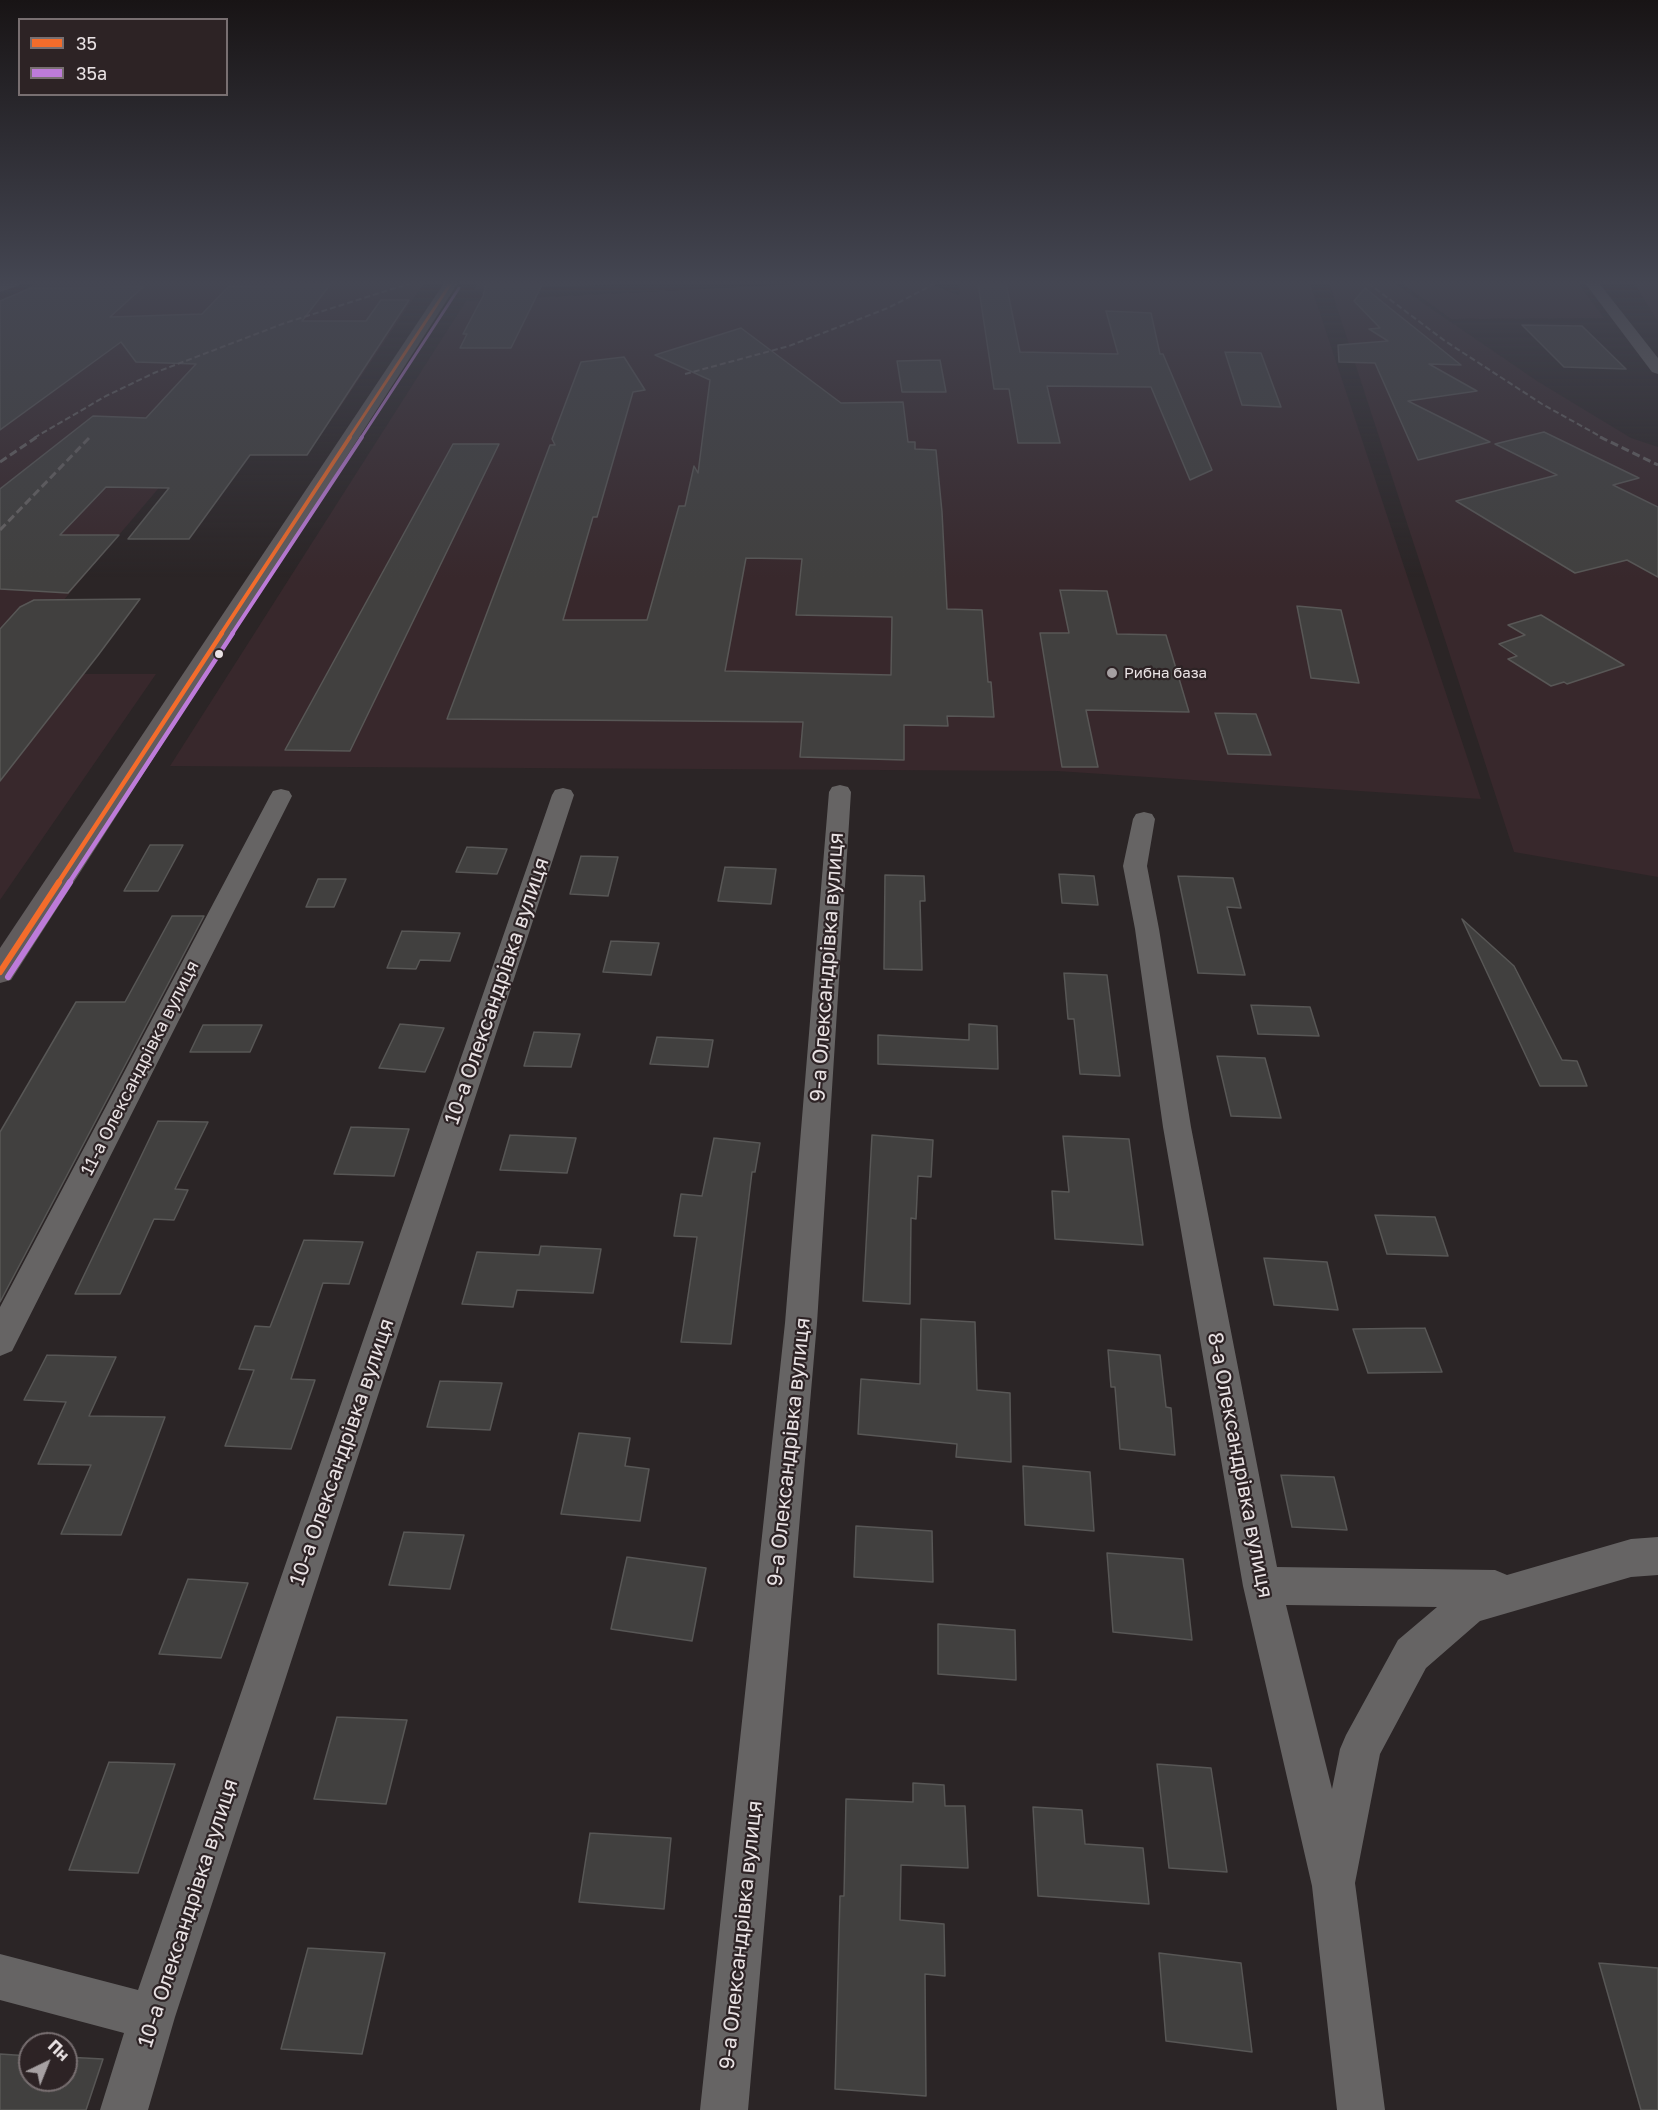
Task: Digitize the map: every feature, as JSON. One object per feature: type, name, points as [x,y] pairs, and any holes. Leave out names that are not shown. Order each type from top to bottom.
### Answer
[{"type":"main road","points":[[0,972],[387,381]]},
{"type":"street","name":"9-а Олександрівка вулиця","points":[[724,2110],[801,1323],[840,792]]},
{"type":"street","name":"10-а Олександрівка вулиця","points":[[124,2110],[152,2017],[563,795]]},
{"type":"street","name":"11-а Олександрівка вулиця","points":[[0,1340],[281,796]]},
{"type":"street","name":"8-а Олександрівка вулиця","points":[[1144,819],[1135,866],[1148,929],[1176,1127],[1262,1586],[1334,1886],[1361,2110]]},
{"type":"street","points":[[1334,1886],[1360,1749],[1412,1654],[1469,1605],[1631,1558],[1658,1557]]},
{"type":"street","points":[[1262,1586],[1526,1589]]},
{"type":"street","points":[[0,1977],[152,2017]]},
{"type":"shaded area","points":[[0,381],[358,381],[335,415],[240,412],[163,483],[1,674],[156,674],[0,900]]},
{"type":"shaded area","points":[[415,381],[1343,381],[1481,799],[1057,771],[170,766]]},
{"type":"shaded area","points":[[1361,381],[1538,381],[1631,438],[1658,447],[1658,877],[1514,852]]},
{"type":"building","points":[[0,381],[67,381],[0,430]]},
{"type":"building","points":[[180,381],[355,381],[307,455],[250,455],[189,539],[128,539],[169,488],[106,487],[60,535],[119,535],[68,593],[0,589],[0,489],[93,416],[146,418]]},
{"type":"building","points":[[574,381],[640,381],[645,390],[633,392],[597,517],[593,517],[563,620],[647,620],[679,506],[685,506],[694,466],[698,473],[710,381],[812,381],[841,403],[903,402],[908,442],[915,442],[915,449],[936,450],[947,609],[982,610],[988,682],[991,682],[994,717],[947,716],[948,726],[904,725],[904,760],[800,757],[803,722],[447,719],[550,445],[555,445],[552,439]],"holes":[[[746,558],[802,559],[796,615],[892,617],[891,675],[725,671]]]},
{"type":"building","points":[[900,381],[944,381],[946,392],[902,392]]},
{"type":"building","points":[[993,381],[1175,381],[1212,470],[1190,480],[1151,387],[1047,386],[1060,443],[1018,443],[1009,389],[994,389]]},
{"type":"building","points":[[1234,381],[1272,381],[1281,407],[1242,405]]},
{"type":"building","points":[[1383,381],[1460,381],[1477,391],[1408,401],[1490,442],[1418,460]]},
{"type":"building","points":[[1544,432],[1639,478],[1613,485],[1658,507],[1658,577],[1627,560],[1575,573],[1456,501],[1557,475],[1495,444]]},
{"type":"building","points":[[453,444],[499,444],[350,751],[285,750]]},
{"type":"building","name":"Рибна база","points":[[1060,590],[1107,591],[1117,634],[1166,635],[1189,712],[1086,710],[1098,767],[1062,767],[1040,633],[1069,633]]},
{"type":"building","points":[[140,599],[0,781],[0,629],[20,607],[34,600]]},
{"type":"building","points":[[1297,606],[1341,610],[1359,683],[1311,678]]},
{"type":"building","points":[[1541,615],[1624,665],[1567,684],[1564,682],[1551,686],[1508,659],[1517,656],[1499,644],[1525,635],[1508,625]]},
{"type":"building","points":[[1215,713],[1256,714],[1271,755],[1228,754]]},
{"type":"building","points":[[150,845],[183,845],[158,891],[124,891]]},
{"type":"building","points":[[467,847],[507,849],[497,874],[456,872]]},
{"type":"building","points":[[581,856],[618,857],[608,896],[570,894]]},
{"type":"building","points":[[725,867],[776,869],[771,904],[718,901]]},
{"type":"building","points":[[1059,874],[1094,876],[1098,905],[1062,903]]},
{"type":"building","points":[[885,875],[924,876],[925,901],[920,901],[922,970],[884,969]]},
{"type":"building","points":[[1178,876],[1233,878],[1241,908],[1227,907],[1245,975],[1198,973]]},
{"type":"building","points":[[318,879],[346,879],[334,907],[306,907]]},
{"type":"building","points":[[172,916],[204,916],[0,1302],[0,1132],[76,1002],[125,1002]]},
{"type":"building","points":[[1462,919],[1514,966],[1562,1060],[1577,1061],[1587,1086],[1540,1086]]},
{"type":"building","points":[[402,931],[460,933],[450,961],[420,960],[416,969],[387,968]]},
{"type":"building","points":[[611,941],[659,943],[651,975],[603,972]]},
{"type":"building","points":[[1064,973],[1107,975],[1120,1076],[1080,1074],[1074,1019],[1068,1019]]},
{"type":"building","points":[[1251,1005],[1310,1007],[1319,1036],[1258,1034]]},
{"type":"building","points":[[400,1024],[444,1028],[425,1072],[379,1068]]},
{"type":"building","points":[[969,1024],[997,1026],[998,1069],[878,1064],[878,1035],[969,1040]]},
{"type":"building","points":[[203,1025],[262,1025],[250,1052],[190,1052]]},
{"type":"building","points":[[534,1032],[580,1034],[571,1067],[524,1066]]},
{"type":"building","points":[[657,1037],[713,1040],[708,1067],[650,1064]]},
{"type":"building","points":[[1217,1056],[1265,1058],[1281,1118],[1231,1116]]},
{"type":"building","points":[[158,1121],[208,1122],[175,1189],[188,1190],[174,1220],[154,1219],[120,1294],[75,1294]]},
{"type":"building","points":[[351,1127],[409,1129],[394,1176],[334,1174]]},
{"type":"building","points":[[510,1135],[576,1138],[567,1173],[500,1170]]},
{"type":"building","points":[[872,1135],[933,1140],[931,1177],[918,1176],[916,1219],[911,1218],[910,1304],[863,1301]]},
{"type":"building","points":[[1063,1136],[1129,1139],[1143,1245],[1055,1239],[1052,1191],[1069,1192]]},
{"type":"building","points":[[714,1138],[760,1143],[755,1172],[752,1172],[731,1344],[681,1342],[697,1237],[674,1236],[681,1194],[702,1196]]},
{"type":"building","points":[[1375,1215],[1435,1217],[1448,1256],[1387,1254]]},
{"type":"building","points":[[304,1240],[363,1242],[349,1284],[323,1283],[291,1379],[315,1380],[291,1449],[225,1446],[254,1370],[239,1369],[255,1326],[270,1327]]},
{"type":"building","points":[[541,1246],[601,1249],[593,1293],[517,1290],[513,1307],[462,1304],[477,1252],[539,1255]]},
{"type":"building","points":[[1264,1258],[1327,1262],[1338,1310],[1274,1305]]},
{"type":"building","points":[[921,1319],[975,1322],[977,1390],[1010,1393],[1011,1462],[956,1457],[957,1444],[858,1434],[861,1379],[920,1384]]},
{"type":"building","points":[[1425,1328],[1442,1372],[1368,1373],[1353,1329]]},
{"type":"building","points":[[1108,1350],[1160,1355],[1166,1407],[1171,1408],[1175,1455],[1120,1449],[1115,1387],[1111,1387]]},
{"type":"building","points":[[47,1355],[116,1357],[89,1416],[165,1417],[121,1535],[61,1534],[91,1465],[38,1464],[66,1402],[24,1400]]},
{"type":"building","points":[[440,1381],[502,1383],[490,1430],[427,1427]]},
{"type":"building","points":[[579,1433],[630,1438],[625,1466],[649,1469],[640,1521],[561,1514]]},
{"type":"building","points":[[1023,1466],[1090,1472],[1094,1531],[1025,1525]]},
{"type":"building","points":[[1281,1475],[1334,1477],[1347,1530],[1292,1527]]},
{"type":"building","points":[[856,1526],[932,1531],[933,1582],[854,1577]]},
{"type":"building","points":[[404,1532],[464,1535],[450,1589],[389,1585]]},
{"type":"building","points":[[1107,1553],[1183,1559],[1192,1640],[1113,1632]]},
{"type":"building","points":[[627,1557],[706,1568],[692,1641],[611,1629]]},
{"type":"building","points":[[188,1579],[248,1583],[221,1658],[159,1654]]},
{"type":"building","points":[[938,1624],[1015,1630],[1016,1680],[938,1674]]},
{"type":"building","points":[[337,1717],[407,1720],[386,1804],[314,1799]]},
{"type":"building","points":[[109,1762],[175,1764],[138,1873],[69,1870]]},
{"type":"building","points":[[1157,1764],[1211,1768],[1227,1872],[1169,1868]]},
{"type":"building","points":[[913,1783],[944,1785],[945,1806],[965,1806],[968,1868],[901,1865],[900,1920],[944,1924],[945,1976],[925,1974],[926,2096],[835,2089],[840,1896],[844,1896],[846,1799],[913,1802]]},
{"type":"building","points":[[1033,1807],[1082,1810],[1085,1844],[1143,1848],[1149,1904],[1038,1896]]},
{"type":"building","points":[[590,1833],[671,1838],[664,1909],[579,1902]]},
{"type":"building","points":[[308,1948],[385,1953],[362,2054],[281,2049]]},
{"type":"building","points":[[1159,1953],[1241,1963],[1252,2052],[1166,2041]]},
{"type":"building","points":[[1599,1963],[1658,1968],[1658,2110],[1641,2110]]},
{"type":"building","points":[[0,2054],[18,2055],[18,2092],[78,2092],[78,2058],[103,2059],[86,2110],[0,2110]]},
{"type":"railway","points":[[34,438],[106,396],[136,381]]},
{"type":"railway","points":[[1507,381],[1603,438]]},
{"type":"railway","points":[[0,462],[37,437]]},
{"type":"railway","points":[[1600,437],[1658,465]]},
{"type":"railway","points":[[0,530],[89,438]]},
{"type":"transit line","name":"35","points":[[0,972],[387,381]]},
{"type":"transit line","name":"35а","points":[[8,977],[398,381]]},
{"type":"place","name":"Рибна база","points":[[1112,673]]}]
